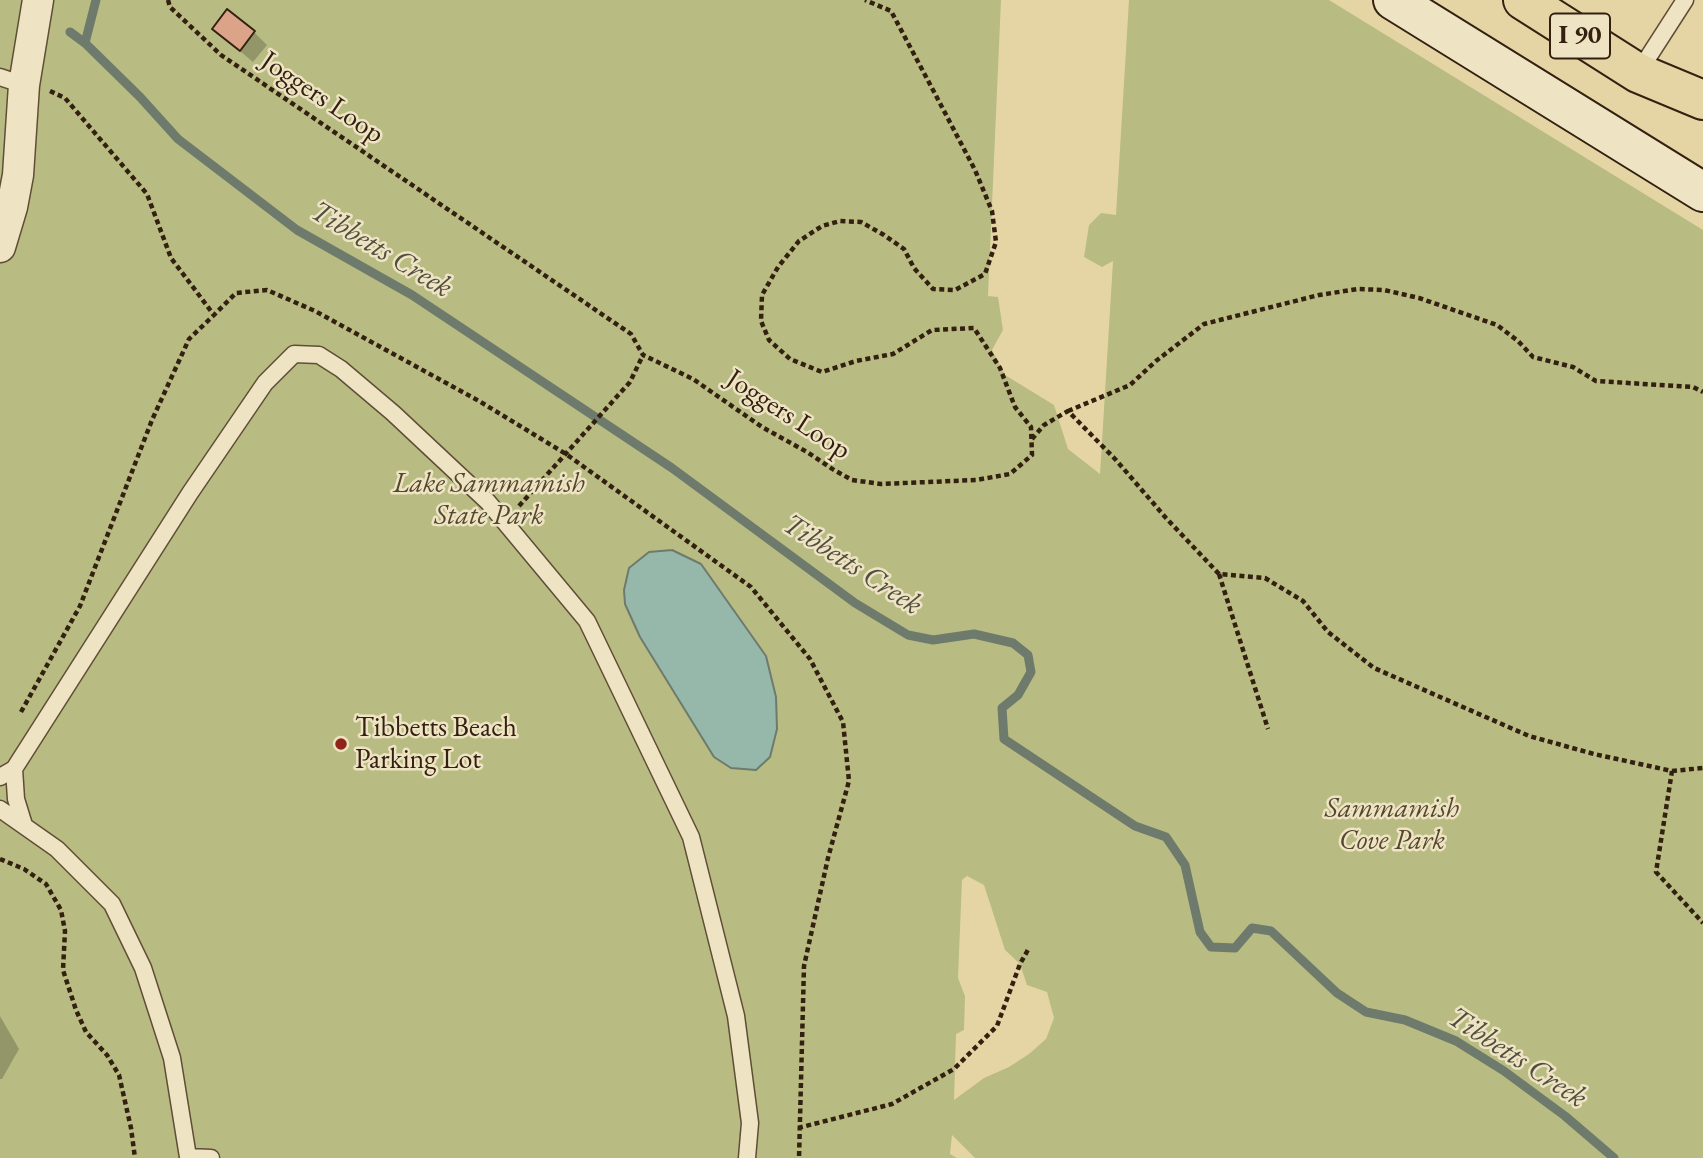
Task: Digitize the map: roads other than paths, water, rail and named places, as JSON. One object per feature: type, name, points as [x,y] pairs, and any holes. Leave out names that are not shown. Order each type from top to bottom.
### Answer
[{"type":"highway","name":"I 90","points":[[1523,0],[1638,73],[1703,100]]},
{"type":"street","points":[[0,247],[12,208],[18,175],[12,81],[38,0]]},
{"type":"street","points":[[1393,0],[1703,192]]},
{"type":"lane","points":[[1638,73],[1685,0]]},
{"type":"lane","points":[[24,825],[7,773],[265,383],[294,354],[319,355],[341,369],[403,422],[488,502],[587,621],[691,837],[736,1016],[750,1123],[747,1158]]},
{"type":"lane","points":[[0,809],[57,849],[112,904],[143,968],[172,1058],[188,1157],[211,1158]]},
{"type":"waterway","name":"Tibbetts Creek","points":[[96,0],[85,43],[178,139],[297,230],[412,295],[672,468],[855,603],[908,635],[933,640],[974,634],[1013,643],[1028,655],[1031,672],[1018,695],[1002,708],[1004,739],[1135,826],[1166,837],[1185,865],[1200,932],[1211,947],[1235,948],[1252,928],[1271,931],[1337,993],[1366,1012],[1405,1020],[1456,1041],[1504,1071],[1565,1116],[1614,1158]]},
{"type":"waterway","points":[[70,32],[85,43]]},
{"type":"place","name":"Tibbetts Beach Parking Lot","points":[[341,744]]},
{"type":"park label","name":"Lake Sammamish State Park","points":[[489,500]]},
{"type":"park label","name":"Sammamish Cove Park","points":[[1392,825]]}]
